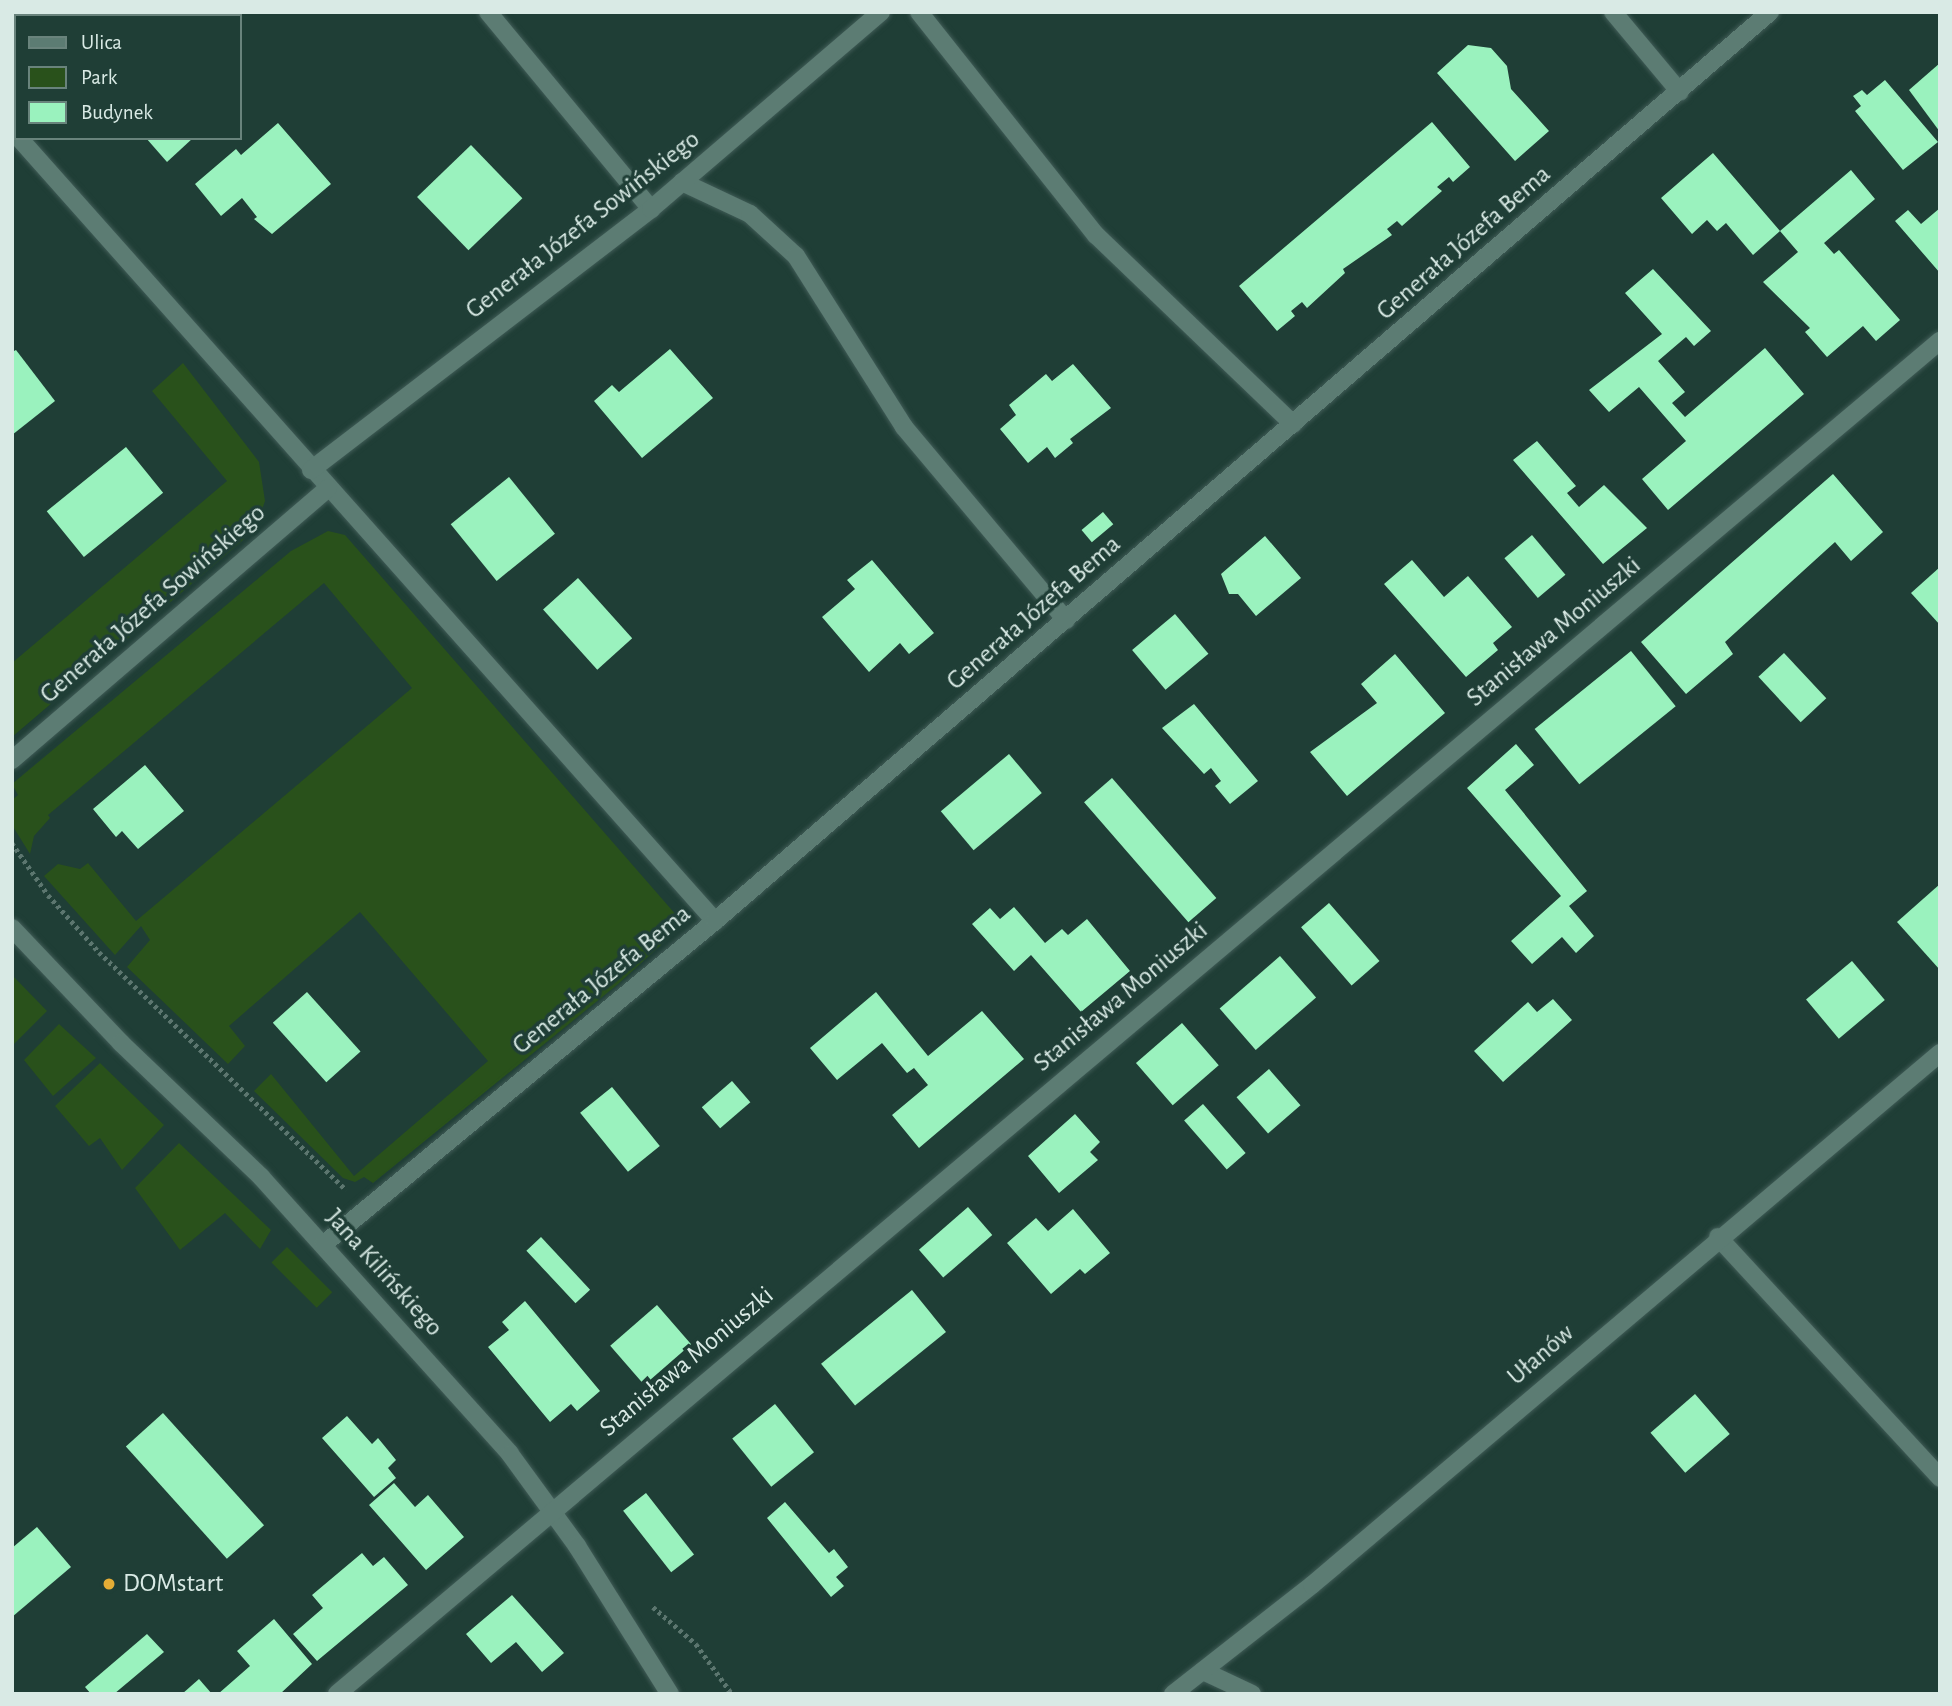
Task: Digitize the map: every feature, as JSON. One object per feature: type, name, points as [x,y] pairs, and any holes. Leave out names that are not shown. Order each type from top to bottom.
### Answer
[{"type":"street","points":[[488,12],[651,209]]},
{"type":"street","name":"Generała Józefa Sowińskiego","points":[[312,470],[651,209],[881,12]]},
{"type":"street","points":[[919,12],[1096,235],[1293,425]]},
{"type":"street","points":[[1613,12],[1680,92]]},
{"type":"street","name":"Generała Józefa Bema","points":[[324,1244],[715,921],[1770,12]]},
{"type":"street","points":[[20,140],[715,921]]},
{"type":"street","points":[[682,182],[750,214],[796,256],[904,428],[1066,620]]},
{"type":"street","name":"Stanisława Moniuszki","points":[[337,1694],[1940,341]]},
{"type":"street","name":"Generała Józefa Sowińskiego","points":[[12,760],[328,488]]},
{"type":"street","name":"Jana Kilińskiego","points":[[12,928],[84,1006],[324,1244],[510,1454],[551,1511],[670,1694]]},
{"type":"street","name":"Ułanów","points":[[1173,1694],[1312,1585],[1718,1237],[1940,1053]]},
{"type":"street","points":[[1718,1237],[1940,1478]]},
{"type":"street","points":[[1203,1671],[1252,1694]]},
{"type":"path","points":[[12,843],[48,895],[99,952],[352,1197]]},
{"type":"path","points":[[644,1595],[696,1644],[732,1694]]},
{"type":"green space","points":[[183,363],[259,462],[265,501],[258,521],[242,541],[12,737],[12,663],[227,481],[152,391]]},
{"type":"green space","points":[[328,531],[345,535],[684,924],[617,985],[373,1183],[364,1177],[355,1182],[343,1178],[254,1091],[271,1074],[354,1176],[488,1061],[360,912],[229,1026],[245,1046],[228,1064],[127,967],[150,940],[141,926],[115,955],[44,876],[58,864],[80,869],[88,863],[136,921],[412,688],[324,583],[48,815],[50,818],[34,836],[30,854],[12,825],[12,800],[18,795],[12,784],[291,551]]},
{"type":"green space","points":[[12,975],[47,1011],[12,1046]]},
{"type":"green space","points":[[59,1024],[96,1058],[53,1096],[24,1060]]},
{"type":"green space","points":[[100,1063],[164,1125],[122,1170],[100,1138],[89,1146],[55,1106]]},
{"type":"green space","points":[[179,1143],[271,1230],[260,1249],[225,1213],[180,1250],[135,1188]]},
{"type":"green space","points":[[287,1247],[332,1292],[317,1308],[271,1263]]},
{"type":"building","points":[[1468,45],[1491,48],[1507,66],[1511,89],[1549,131],[1515,161],[1437,73]]},
{"type":"building","points":[[1940,63],[1940,132],[1909,90]]},
{"type":"building","points":[[1885,80],[1938,142],[1903,170],[1855,111],[1861,106],[1853,96],[1862,90],[1867,95]]},
{"type":"building","points":[[1432,122],[1470,167],[1453,182],[1449,177],[1437,187],[1442,191],[1402,226],[1397,221],[1387,229],[1392,235],[1343,269],[1345,273],[1307,308],[1302,302],[1291,311],[1295,316],[1277,331],[1239,286]]},
{"type":"building","points":[[278,123],[331,184],[272,234],[254,219],[257,217],[242,198],[221,216],[195,184],[236,149],[241,155]]},
{"type":"building","points":[[148,140],[191,140],[167,162]]},
{"type":"building","points":[[471,145],[522,198],[468,250],[417,197]]},
{"type":"building","points":[[1713,153],[1780,231],[1753,255],[1726,223],[1717,231],[1707,220],[1692,234],[1661,198]]},
{"type":"building","points":[[1851,170],[1875,199],[1824,243],[1834,254],[1839,250],[1900,320],[1876,341],[1863,326],[1827,357],[1805,332],[1810,328],[1763,282],[1798,252],[1780,231]]},
{"type":"building","points":[[1940,208],[1940,273],[1895,221],[1908,210],[1921,224]]},
{"type":"building","points":[[1653,269],[1711,331],[1694,346],[1686,337],[1658,361],[1685,392],[1672,403],[1685,417],[1765,348],[1804,394],[1668,510],[1642,479],[1686,441],[1639,387],[1609,412],[1589,390],[1662,334],[1625,293]]},
{"type":"building","points":[[670,349],[713,398],[642,458],[594,401],[612,385],[619,392]]},
{"type":"building","points":[[16,350],[55,401],[12,435],[12,352]]},
{"type":"building","points":[[1073,364],[1111,408],[1070,439],[1073,443],[1055,458],[1047,447],[1028,463],[1000,429],[1016,415],[1009,405],[1046,374],[1052,381]]},
{"type":"building","points":[[1537,441],[1576,486],[1567,493],[1579,507],[1604,485],[1647,528],[1603,564],[1513,460]]},
{"type":"building","points":[[126,447],[163,493],[84,557],[47,511]]},
{"type":"building","points":[[1833,474],[1883,532],[1851,561],[1835,542],[1725,642],[1733,654],[1686,694],[1641,642]]},
{"type":"building","points":[[509,477],[555,534],[497,581],[451,524]]},
{"type":"building","points":[[1103,512],[1113,524],[1092,542],[1082,530]]},
{"type":"building","points":[[1532,535],[1565,575],[1538,598],[1504,558]]},
{"type":"building","points":[[1265,536],[1301,578],[1256,616],[1238,594],[1229,594],[1221,574]]},
{"type":"building","points":[[872,560],[934,633],[909,654],[900,643],[869,672],[822,617],[855,589],[847,580]]},
{"type":"building","points":[[1412,560],[1444,597],[1468,576],[1512,627],[1493,643],[1498,650],[1466,677],[1384,584]]},
{"type":"building","points":[[1940,567],[1940,625],[1911,593]]},
{"type":"building","points":[[578,578],[632,638],[597,670],[543,609]]},
{"type":"building","points":[[1175,614],[1208,654],[1166,690],[1132,650]]},
{"type":"building","points":[[1631,651],[1676,706],[1579,784],[1535,729]]},
{"type":"building","points":[[1784,653],[1826,698],[1801,722],[1758,677]]},
{"type":"building","points":[[1395,654],[1445,713],[1347,796],[1310,752],[1377,703],[1361,684]]},
{"type":"building","points":[[1194,704],[1258,781],[1230,804],[1215,786],[1221,781],[1211,768],[1204,774],[1162,728]]},
{"type":"building","points":[[1516,744],[1534,765],[1505,790],[1587,891],[1569,906],[1594,936],[1576,953],[1562,937],[1532,964],[1511,941],[1561,896],[1467,788]]},
{"type":"building","points":[[1009,754],[1042,793],[974,850],[941,811]]},
{"type":"building","points":[[145,765],[184,811],[138,849],[122,831],[116,837],[93,809]]},
{"type":"building","points":[[1112,778],[1216,898],[1188,922],[1084,802]]},
{"type":"building","points":[[1940,884],[1940,970],[1897,922]]},
{"type":"building","points":[[1329,903],[1380,961],[1352,985],[1301,927]]},
{"type":"building","points":[[1014,907],[1045,943],[1062,929],[1068,935],[1087,919],[1130,971],[1081,1012],[1031,955],[1014,971],[972,924],[990,908],[1000,919]]},
{"type":"building","points":[[1280,956],[1316,998],[1256,1050],[1220,1008]]},
{"type":"building","points":[[1852,961],[1885,1000],[1839,1039],[1806,1000]]},
{"type":"building","points":[[307,992],[361,1051],[326,1082],[273,1023]]},
{"type":"building","points":[[876,992],[928,1056],[982,1011],[1024,1059],[919,1148],[892,1115],[928,1085],[914,1068],[907,1073],[882,1043],[837,1080],[810,1048]]},
{"type":"building","points":[[1553,999],[1572,1020],[1503,1082],[1474,1051],[1528,1002],[1537,1012]]},
{"type":"building","points":[[1182,1023],[1219,1065],[1173,1105],[1136,1063]]},
{"type":"building","points":[[1269,1069],[1300,1105],[1268,1133],[1237,1097]]},
{"type":"building","points":[[732,1081],[750,1102],[720,1128],[702,1107]]},
{"type":"building","points":[[612,1087],[660,1146],[628,1172],[580,1113]]},
{"type":"building","points":[[1203,1104],[1246,1153],[1227,1169],[1184,1120]]},
{"type":"building","points":[[1075,1114],[1100,1142],[1090,1152],[1098,1160],[1059,1193],[1028,1156]]},
{"type":"building","points":[[968,1207],[992,1235],[943,1278],[919,1250]]},
{"type":"building","points":[[1073,1209],[1110,1253],[1085,1274],[1080,1269],[1051,1294],[1007,1243],[1036,1218],[1048,1231]]},
{"type":"building","points":[[541,1237],[590,1290],[575,1303],[526,1251]]},
{"type":"building","points":[[912,1290],[946,1332],[855,1406],[821,1364]]},
{"type":"building","points":[[525,1301],[600,1391],[577,1411],[571,1404],[550,1422],[488,1347],[509,1330],[502,1322]]},
{"type":"building","points":[[657,1305],[691,1344],[644,1385],[610,1346]]},
{"type":"building","points":[[1695,1394],[1730,1434],[1685,1473],[1650,1433]]},
{"type":"building","points":[[775,1404],[814,1452],[771,1487],[732,1439]]},
{"type":"building","points":[[163,1413],[264,1525],[227,1559],[126,1446]]},
{"type":"building","points":[[347,1416],[372,1444],[378,1438],[396,1460],[388,1468],[396,1478],[374,1497],[322,1438]]},
{"type":"building","points":[[394,1483],[415,1507],[428,1495],[464,1537],[426,1570],[369,1505]]},
{"type":"building","points":[[646,1493],[694,1554],[671,1572],[623,1511]]},
{"type":"building","points":[[785,1502],[829,1553],[834,1549],[848,1567],[836,1577],[844,1586],[831,1597],[767,1518]]},
{"type":"building","points":[[37,1527],[71,1567],[12,1617],[12,1548]]},
{"type":"building","points":[[362,1553],[373,1566],[384,1557],[408,1585],[317,1661],[293,1634],[323,1608],[312,1595]]},
{"type":"building","points":[[512,1595],[564,1653],[542,1672],[516,1642],[491,1663],[466,1634]]},
{"type":"building","points":[[274,1619],[312,1664],[280,1694],[218,1694],[250,1666],[237,1651]]},
{"type":"building","points":[[147,1634],[164,1652],[114,1694],[91,1694],[85,1687]]},
{"type":"building","points":[[199,1679],[212,1694],[182,1694]]},
{"type":"place","name":"DOMstart","points":[[109,1584]]}]
